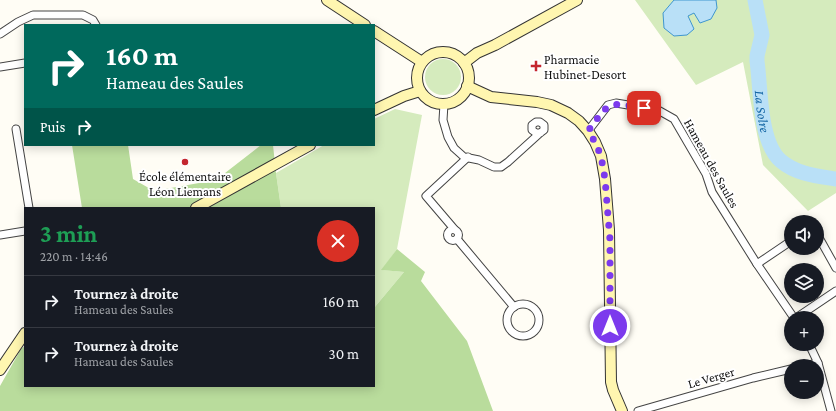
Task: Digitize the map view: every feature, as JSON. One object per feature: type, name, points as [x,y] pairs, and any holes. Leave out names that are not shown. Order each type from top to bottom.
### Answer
[{"type":"main road","points":[[327,0],[363,24]]},
{"type":"main road","points":[[464,63],[477,53],[495,45],[577,0]]},
{"type":"main road","points":[[375,32],[422,62]]},
{"type":"main road","points":[[444,52],[455,55],[464,63],[468,71],[467,86],[462,95],[457,99],[444,104],[436,103],[429,100],[420,91],[417,77],[418,71],[422,62],[431,54],[444,52]]},
{"type":"main road","points":[[467,86],[491,97],[551,105],[568,113],[579,121],[595,142],[601,156],[605,179],[610,240],[609,318],[611,382],[622,411]]},
{"type":"main road","points":[[375,110],[404,96],[420,91]]},
{"type":"main road","points":[[198,207],[308,146]]},
{"type":"main road","points":[[0,370],[24,334]]},
{"type":"street","points":[[0,34],[18,22],[33,15],[83,15],[92,20],[95,24]]},
{"type":"street","points":[[0,67],[24,63]]},
{"type":"street","name":"Hameau des Saules","points":[[588,131],[608,105],[616,103],[658,110],[674,119],[706,174],[712,192],[758,264]]},
{"type":"street","points":[[444,104],[443,120],[448,138],[459,154],[479,160],[494,167],[501,167],[540,133]]},
{"type":"street","points":[[16,129],[29,207]]},
{"type":"street","points":[[468,157],[426,196],[458,233],[457,239],[514,307]]},
{"type":"street","points":[[0,235],[24,231]]},
{"type":"street","points":[[784,246],[758,264],[790,311]]},
{"type":"street","points":[[824,247],[836,268]]},
{"type":"street","points":[[806,311],[836,291]]},
{"type":"street","points":[[521,304],[529,306],[537,314],[537,327],[531,334],[521,336],[512,332],[509,328],[507,319],[514,307],[521,304]]},
{"type":"street","name":"Le Verger","points":[[638,411],[784,371]]},
{"type":"street","points":[[824,387],[830,411]]},
{"type":"green space","points":[[635,0],[836,0],[836,193],[808,211],[763,165],[743,62],[696,85]]},
{"type":"green space","points":[[447,59],[456,64],[460,70],[460,84],[456,90],[447,95],[439,95],[430,90],[426,84],[425,73],[430,64],[436,60]]},
{"type":"green space","points":[[395,109],[422,115],[397,249],[382,270],[404,272],[375,307],[375,207],[281,207],[276,173],[322,146],[375,146],[375,119]]},
{"type":"green space","points":[[72,146],[128,146],[133,179],[154,191],[216,180],[260,146],[273,146],[281,207],[82,207]]},
{"type":"green space","points":[[397,249],[425,272],[421,281],[467,341],[493,411],[0,411],[0,386],[21,349],[24,347],[24,387],[375,387],[375,307],[404,272],[381,270]]},
{"type":"water","points":[[674,0],[716,0],[717,8],[711,19],[700,23],[694,13],[688,16],[694,29],[687,35],[674,36],[664,28],[663,13]]},
{"type":"waterway","name":"La Solre","points":[[755,0],[762,35],[757,56],[762,114],[769,141],[774,152],[781,161],[793,169],[807,174],[836,179]]},
{"type":"place","name":"Pharmacie Hubinet-Desort","points":[[536,66]]},
{"type":"place","name":"École élémentaire Léon Liemans","points":[[185,162]]},
{"type":"route","points":[[610,326],[610,240],[605,179],[601,156],[588,131],[608,105],[616,103],[644,108]]}]
